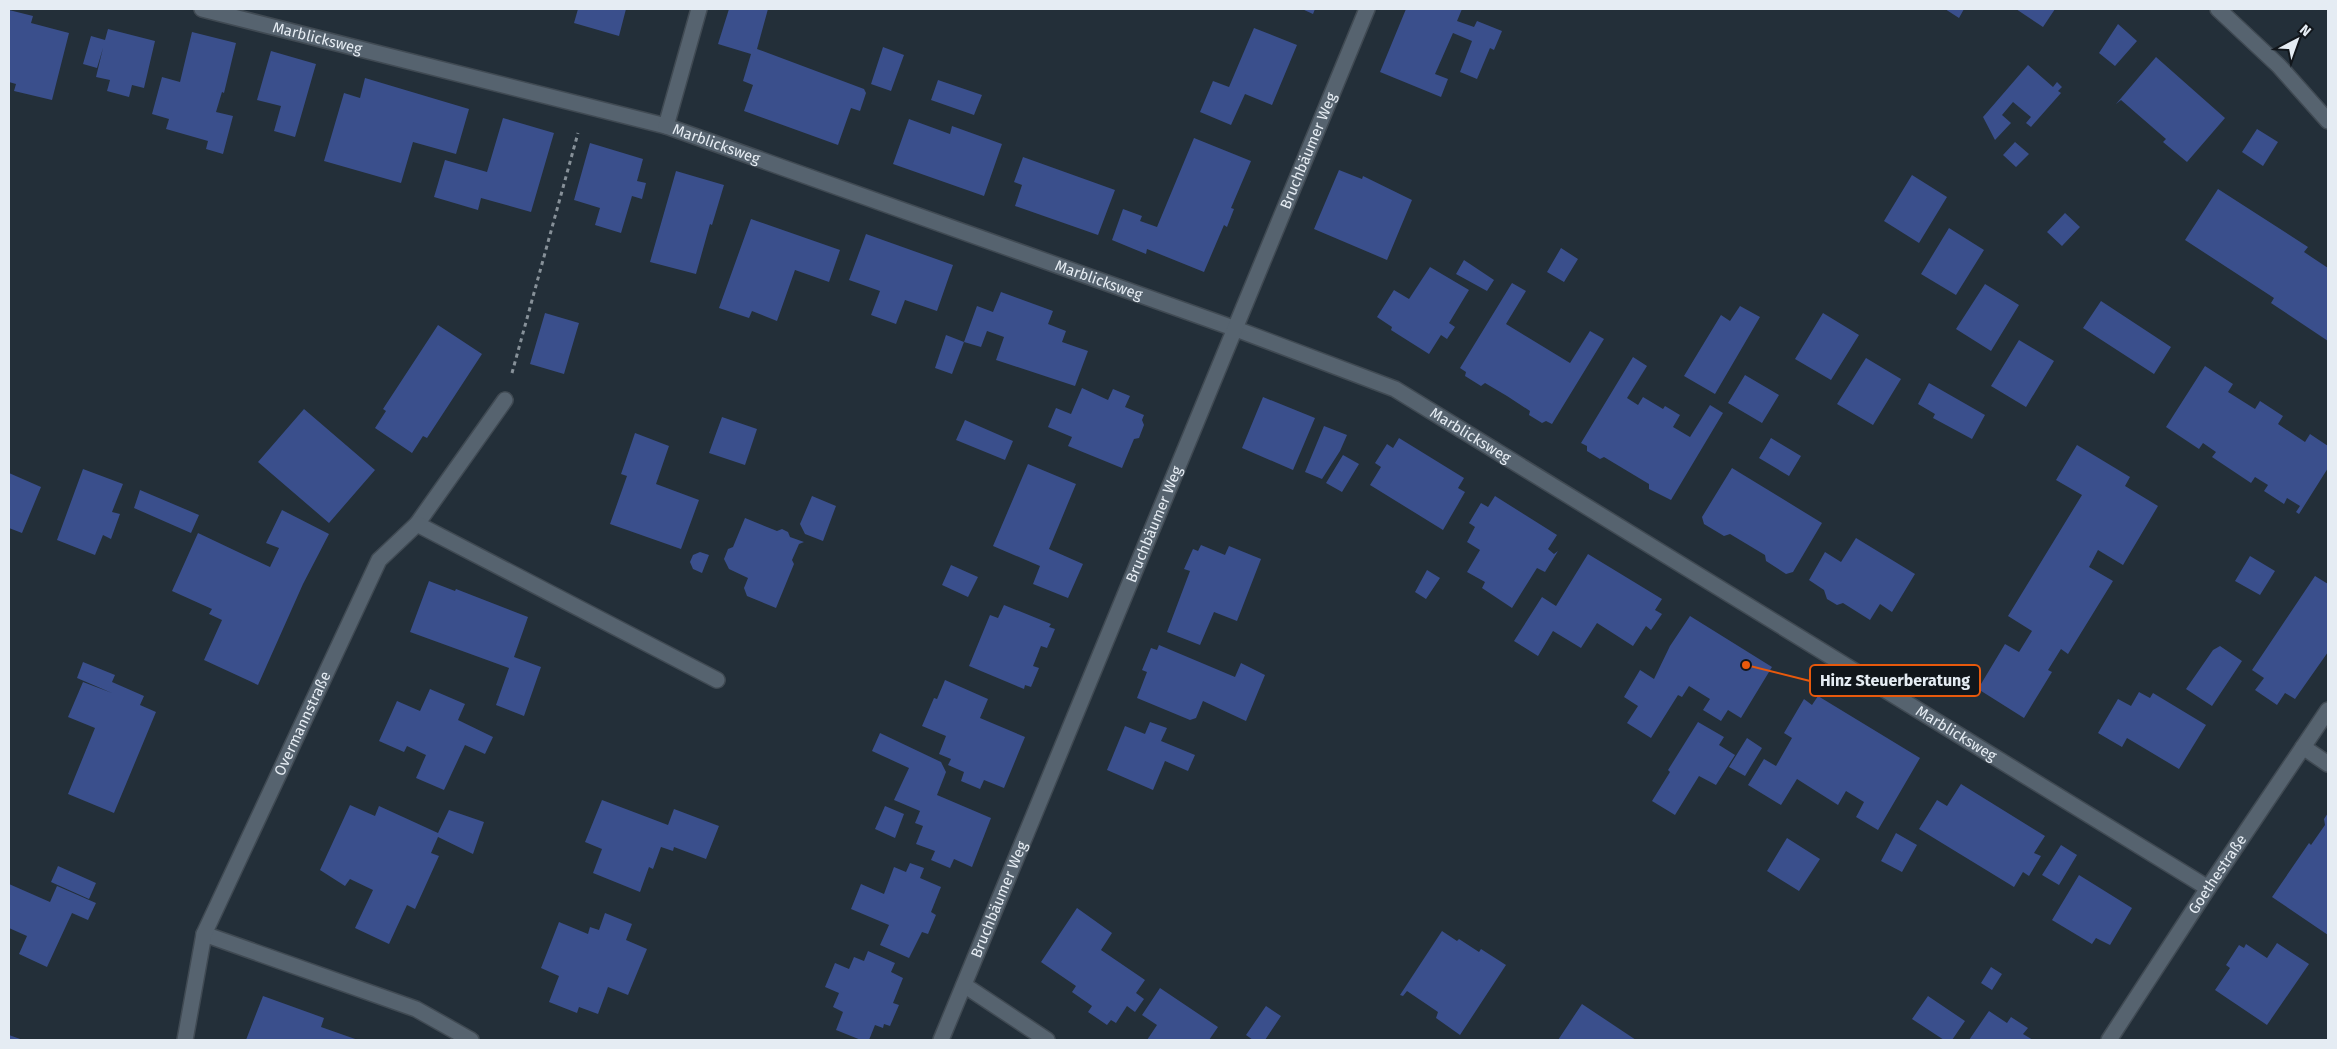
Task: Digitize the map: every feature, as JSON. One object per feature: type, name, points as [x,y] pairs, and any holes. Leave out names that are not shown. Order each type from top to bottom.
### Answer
[{"type":"street","name":"Marblicksweg","points":[[202,9],[666,126],[1236,329],[1395,389],[2208,888]]},
{"type":"street","name":"Marblicksweg","points":[[666,126],[699,9]]},
{"type":"street","name":"Bruchbäumer Weg","points":[[941,1040],[1367,9]]},
{"type":"street","points":[[2218,9],[2279,66],[2328,121]]},
{"type":"street","name":"Overmannstraße","points":[[185,1040],[204,934],[379,560],[417,524],[505,400]]},
{"type":"street","points":[[417,524],[718,680]]},
{"type":"street","name":"Goethestraße","points":[[2109,1040],[2208,888],[2328,710]]},
{"type":"street","points":[[2303,747],[2328,764]]},
{"type":"street","points":[[204,934],[416,1009],[471,1040]]},
{"type":"street","points":[[964,985],[1047,1040]]},
{"type":"path","points":[[505,400],[585,106]]},
{"type":"building","points":[[578,9],[626,9],[619,36],[574,23]]},
{"type":"building","points":[[729,9],[768,9],[757,49],[864,89],[866,93],[860,111],[851,108],[838,145],[744,111],[753,85],[743,81],[751,54],[718,44]]},
{"type":"building","points":[[1302,9],[1315,9],[1313,14]]},
{"type":"building","points":[[1406,9],[1462,9],[1457,21],[1474,27],[1477,21],[1502,31],[1494,50],[1490,48],[1477,79],[1460,72],[1472,41],[1453,33],[1435,74],[1448,79],[1441,97],[1380,72]]},
{"type":"building","points":[[1945,9],[1964,9],[1959,18]]},
{"type":"building","points":[[2016,9],[2055,9],[2043,27]]},
{"type":"building","points":[[9,10],[33,16],[31,23],[69,33],[52,100],[14,91],[16,84],[9,82]]},
{"type":"building","points":[[2118,24],[2137,41],[2115,66],[2099,53]]},
{"type":"building","points":[[1254,28],[1297,45],[1272,105],[1245,94],[1231,125],[1200,112],[1213,81],[1229,87]]},
{"type":"building","points":[[108,29],[155,41],[144,88],[132,85],[129,97],[107,91],[110,80],[96,77],[103,48],[97,68],[83,64],[91,36],[105,40]]},
{"type":"building","points":[[192,32],[236,43],[224,93],[222,92],[216,112],[233,116],[223,154],[206,149],[208,141],[166,129],[169,119],[152,114],[162,77],[180,82]]},
{"type":"building","points":[[883,47],[904,55],[891,91],[871,84]]},
{"type":"building","points":[[271,51],[316,64],[295,137],[274,131],[281,106],[257,100]]},
{"type":"building","points":[[2156,57],[2225,118],[2187,162],[2163,142],[2166,139],[2121,100],[2116,104]]},
{"type":"building","points":[[2028,65],[2053,87],[2057,82],[2062,87],[2058,91],[2061,93],[2031,127],[2026,123],[2031,117],[2013,102],[2002,115],[2011,123],[1995,140],[1983,117]]},
{"type":"building","points":[[365,78],[469,109],[456,154],[413,142],[401,183],[324,161],[344,93],[360,98]]},
{"type":"building","points":[[938,80],[982,95],[974,115],[931,100]]},
{"type":"building","points":[[503,118],[554,133],[531,212],[481,198],[478,210],[434,197],[445,160],[487,172]]},
{"type":"building","points":[[909,119],[950,134],[952,126],[1002,144],[984,196],[893,164]]},
{"type":"building","points":[[2257,129],[2278,142],[2263,166],[2242,152]]},
{"type":"building","points":[[1194,138],[1251,161],[1231,208],[1234,209],[1227,227],[1224,225],[1204,272],[1147,249],[1146,254],[1112,240],[1123,209],[1142,216],[1140,221],[1157,227]]},
{"type":"building","points":[[2015,142],[2029,154],[2016,167],[2003,155]]},
{"type":"building","points":[[590,143],[643,159],[637,181],[646,183],[642,199],[632,196],[621,233],[595,225],[600,208],[574,200]]},
{"type":"building","points":[[1023,157],[1115,190],[1098,235],[1015,206],[1022,185],[1014,182]]},
{"type":"building","points":[[1339,170],[1362,179],[1363,176],[1412,200],[1387,260],[1314,229]]},
{"type":"building","points":[[676,171],[724,185],[712,225],[710,224],[696,274],[650,262]]},
{"type":"building","points":[[1912,175],[1947,197],[1919,243],[1884,221]]},
{"type":"building","points":[[2218,189],[2308,247],[2304,252],[2328,268],[2328,341],[2271,303],[2274,298],[2185,240]]},
{"type":"building","points":[[2065,213],[2080,227],[2062,246],[2047,232]]},
{"type":"building","points":[[751,219],[840,250],[829,282],[795,270],[777,321],[752,311],[749,318],[719,308]]},
{"type":"building","points":[[1949,228],[1984,250],[1956,295],[1921,274]]},
{"type":"building","points":[[866,234],[953,265],[937,311],[905,300],[896,324],[871,315],[880,291],[849,280]]},
{"type":"building","points":[[1561,248],[1578,259],[1564,282],[1547,272]]},
{"type":"building","points":[[1464,260],[1494,280],[1487,291],[1456,274]]},
{"type":"building","points":[[1430,267],[1469,290],[1449,323],[1455,327],[1447,339],[1441,335],[1429,354],[1391,330],[1392,327],[1377,317],[1394,290],[1409,299]]},
{"type":"building","points":[[1512,283],[1526,291],[1506,324],[1570,363],[1590,331],[1604,339],[1552,424],[1546,421],[1542,423],[1529,415],[1530,411],[1485,383],[1481,386],[1465,376],[1466,372],[1460,368]]},
{"type":"building","points":[[1985,284],[2019,305],[1991,351],[1956,329]]},
{"type":"building","points":[[1001,292],[1053,311],[1048,324],[1066,331],[1062,342],[1088,351],[1075,386],[996,360],[1004,337],[987,331],[981,347],[964,342],[977,306],[993,312]]},
{"type":"building","points":[[2101,301],[2171,347],[2154,374],[2083,328]]},
{"type":"building","points":[[1740,306],[1760,317],[1715,394],[1684,376],[1721,315],[1730,321]]},
{"type":"building","points":[[545,313],[579,323],[564,374],[530,364]]},
{"type":"building","points":[[1823,313],[1859,335],[1831,380],[1795,359]]},
{"type":"building","points":[[438,325],[482,354],[427,438],[423,436],[412,453],[375,428],[386,411],[383,409]]},
{"type":"building","points":[[946,335],[964,342],[952,374],[935,368]]},
{"type":"building","points":[[2019,340],[2054,361],[2026,407],[1991,386]]},
{"type":"building","points":[[1633,357],[1647,366],[1627,398],[1638,405],[1643,397],[1663,409],[1665,406],[1680,415],[1673,427],[1690,437],[1710,405],[1723,413],[1671,500],[1649,489],[1649,484],[1604,457],[1600,459],[1587,451],[1587,446],[1581,443]]},
{"type":"building","points":[[1866,358],[1901,379],[1873,425],[1837,404]]},
{"type":"building","points":[[2205,366],[2233,384],[2228,392],[2255,409],[2260,401],[2283,416],[2278,424],[2305,442],[2310,434],[2328,446],[2328,468],[2299,514],[2296,512],[2300,506],[2287,498],[2284,504],[2264,491],[2268,485],[2255,477],[2251,483],[2212,457],[2216,452],[2203,443],[2199,449],[2166,427]]},
{"type":"building","points":[[1745,375],[1779,395],[1762,423],[1728,403]]},
{"type":"building","points":[[1929,383],[1985,415],[1972,439],[1933,418],[1935,414],[1918,404]]},
{"type":"building","points":[[1082,388],[1108,400],[1113,389],[1130,396],[1125,407],[1144,415],[1142,420],[1144,425],[1139,438],[1134,439],[1122,468],[1068,446],[1072,437],[1048,427],[1056,408],[1071,414]]},
{"type":"building","points":[[1263,397],[1315,418],[1293,470],[1242,448]]},
{"type":"building","points":[[304,409],[375,470],[329,523],[258,462]]},
{"type":"building","points":[[722,417],[757,429],[745,465],[709,453]]},
{"type":"building","points":[[965,420],[1013,441],[1005,460],[956,440]]},
{"type":"building","points":[[1324,426],[1347,435],[1340,451],[1322,479],[1305,472]]},
{"type":"building","points":[[635,433],[669,446],[656,484],[699,500],[681,549],[610,524],[627,476],[621,474]]},
{"type":"building","points":[[1399,438],[1464,478],[1458,488],[1465,492],[1443,530],[1370,485],[1381,467],[1375,463],[1387,444],[1393,448]]},
{"type":"building","points":[[1771,438],[1801,456],[1789,476],[1759,458]]},
{"type":"building","points":[[2077,445],[2130,477],[2125,486],[2158,506],[2123,565],[2098,550],[2089,567],[2113,581],[2068,654],[2061,649],[2048,670],[2052,672],[2024,718],[1978,689],[2005,644],[2019,652],[2032,631],[2008,616],[2082,495],[2056,480]]},
{"type":"building","points":[[1343,455],[1359,464],[1342,492],[1326,483]]},
{"type":"building","points":[[1028,464],[1076,484],[1049,549],[1083,564],[1068,598],[1033,584],[1040,566],[993,546]]},
{"type":"building","points":[[1732,468],[1822,523],[1793,572],[1786,574],[1766,561],[1765,555],[1730,534],[1724,536],[1704,524],[1702,517]]},
{"type":"building","points":[[83,469],[123,484],[112,512],[120,514],[111,539],[103,535],[95,555],[57,540]]},
{"type":"building","points":[[9,473],[41,487],[22,533],[9,528]]},
{"type":"building","points":[[140,490],[199,515],[191,533],[134,508]]},
{"type":"building","points":[[812,496],[836,506],[823,541],[805,534],[800,524]]},
{"type":"building","points":[[1495,496],[1557,535],[1548,549],[1554,554],[1558,551],[1545,572],[1537,568],[1512,608],[1482,588],[1485,582],[1467,572],[1480,550],[1467,542],[1475,527],[1469,523],[1481,503],[1488,507]]},
{"type":"building","points":[[282,510],[329,534],[303,584],[258,685],[204,660],[222,620],[209,614],[212,609],[172,591],[198,533],[270,567],[279,548],[266,543]]},
{"type":"building","points":[[745,518],[777,531],[782,529],[788,532],[790,537],[804,542],[799,544],[792,560],[794,564],[776,608],[747,596],[744,588],[748,578],[729,569],[724,559],[728,549],[733,547]]},
{"type":"building","points":[[1856,538],[1915,574],[1892,612],[1880,604],[1870,620],[1843,603],[1837,605],[1827,599],[1824,590],[1809,580],[1825,552],[1841,562]]},
{"type":"building","points":[[1201,545],[1225,555],[1229,546],[1261,559],[1237,621],[1214,612],[1200,645],[1167,632],[1190,571],[1184,569],[1193,549],[1198,551]]},
{"type":"building","points":[[700,552],[709,555],[702,573],[693,569],[690,562],[693,555]]},
{"type":"building","points":[[1588,554],[1662,599],[1655,610],[1662,614],[1651,630],[1646,626],[1633,646],[1597,623],[1581,648],[1553,631],[1538,656],[1514,641],[1542,597],[1556,606]]},
{"type":"building","points":[[2250,556],[2275,571],[2260,595],[2235,581]]},
{"type":"building","points":[[951,565],[978,577],[968,597],[942,585]]},
{"type":"building","points":[[1427,570],[1440,578],[1426,599],[1415,592]]},
{"type":"building","points":[[2315,576],[2328,584],[2328,652],[2295,699],[2285,693],[2277,705],[2255,690],[2264,678],[2252,670]]},
{"type":"building","points":[[429,581],[455,591],[456,589],[528,617],[514,657],[541,667],[524,716],[496,705],[509,668],[410,632]]},
{"type":"building","points":[[1004,605],[1051,624],[1049,627],[1055,629],[1047,648],[1041,646],[1033,666],[1039,668],[1031,687],[1025,685],[1024,689],[969,666],[990,615],[998,618]]},
{"type":"building","points":[[1690,616],[1772,667],[1741,718],[1728,710],[1721,721],[1703,710],[1710,699],[1689,686],[1682,697],[1678,695],[1651,738],[1627,723],[1638,706],[1624,697],[1640,670],[1654,679],[1670,646]]},
{"type":"building","points":[[1159,645],[1235,677],[1241,663],[1265,675],[1246,721],[1203,701],[1196,718],[1190,720],[1137,698],[1147,672],[1142,670],[1151,648],[1157,650]]},
{"type":"building","points":[[2220,646],[2242,661],[2212,706],[2186,689],[2213,650]]},
{"type":"building","points":[[83,662],[115,675],[112,682],[144,696],[140,705],[156,712],[114,813],[68,794],[95,728],[68,717],[83,682],[112,693],[77,678]]},
{"type":"building","points":[[945,680],[988,699],[980,718],[1025,737],[1004,788],[984,780],[980,789],[961,781],[964,772],[948,765],[951,759],[939,754],[946,736],[922,726],[934,698],[937,699]]},
{"type":"building","points":[[430,689],[465,704],[458,720],[493,737],[485,754],[465,745],[444,790],[416,778],[426,755],[407,746],[404,752],[379,741],[397,701],[420,711]]},
{"type":"building","points":[[2139,692],[2150,698],[2153,693],[2206,725],[2179,769],[2127,738],[2122,747],[2098,733],[2118,699],[2131,706]]},
{"type":"building","points":[[1818,696],[1920,758],[1878,830],[1856,817],[1864,802],[1846,791],[1838,805],[1797,779],[1781,805],[1748,785],[1764,759],[1776,766],[1792,738],[1784,733],[1804,699],[1812,705]]},
{"type":"building","points":[[1150,722],[1167,728],[1161,741],[1195,755],[1188,771],[1165,761],[1153,790],[1107,770],[1125,726],[1145,734]]},
{"type":"building","points":[[1698,722],[1724,737],[1719,745],[1735,755],[1716,785],[1699,776],[1675,815],[1652,801],[1670,772],[1668,770]]},
{"type":"building","points":[[880,733],[941,762],[946,772],[937,795],[991,818],[972,867],[954,859],[950,868],[931,860],[935,851],[916,844],[923,826],[915,823],[920,811],[894,800],[909,768],[872,751]]},
{"type":"building","points":[[1747,738],[1762,748],[1745,776],[1729,767]]},
{"type":"building","points":[[1961,784],[2045,836],[2034,853],[2041,856],[2029,876],[2023,872],[2014,887],[1919,829],[1937,800],[1947,806]]},
{"type":"building","points":[[602,800],[668,825],[674,809],[719,826],[706,859],[674,847],[673,851],[661,847],[653,869],[649,867],[640,892],[593,873],[602,849],[585,842]]},
{"type":"building","points":[[350,805],[375,816],[379,806],[438,833],[449,810],[484,822],[473,854],[438,837],[431,853],[439,856],[415,909],[407,905],[389,944],[355,928],[373,890],[350,879],[345,886],[320,870]]},
{"type":"building","points":[[885,806],[904,814],[895,838],[875,829]]},
{"type":"building","points":[[2328,813],[2328,935],[2272,897],[2309,843],[2311,845],[2325,825],[2324,819]]},
{"type":"building","points":[[1896,833],[1917,845],[1902,872],[1881,861]]},
{"type":"building","points":[[1787,838],[1820,859],[1799,891],[1767,871]]},
{"type":"building","points":[[2061,845],[2077,855],[2059,885],[2042,875]]},
{"type":"building","points":[[910,863],[924,868],[920,878],[941,887],[931,912],[936,915],[928,934],[922,932],[909,958],[880,945],[889,925],[851,909],[861,884],[884,894],[894,867],[906,872]]},
{"type":"building","points":[[58,866],[96,883],[89,899],[51,882]]},
{"type":"building","points":[[2079,875],[2132,908],[2110,945],[2096,938],[2092,944],[2052,920]]},
{"type":"building","points":[[9,884],[50,902],[57,886],[96,903],[88,920],[72,913],[47,967],[19,954],[27,936],[9,928]]},
{"type":"building","points":[[1077,908],[1112,933],[1101,950],[1145,980],[1136,993],[1144,999],[1135,1012],[1127,1006],[1116,1023],[1111,1020],[1107,1025],[1088,1012],[1092,1006],[1072,992],[1076,986],[1041,962]]},
{"type":"building","points":[[605,913],[632,924],[626,940],[647,949],[628,995],[608,987],[598,1014],[579,1007],[577,1013],[549,1002],[559,976],[541,968],[559,922],[588,934],[590,927],[599,930]]},
{"type":"building","points":[[1442,931],[1479,952],[1481,949],[1506,965],[1460,1035],[1436,1018],[1438,1012],[1407,991],[1403,996],[1400,995]]},
{"type":"building","points":[[2277,943],[2309,964],[2267,1025],[2215,990],[2230,968],[2226,965],[2239,945],[2244,948],[2246,944],[2267,958]]},
{"type":"building","points":[[868,951],[895,963],[891,972],[903,978],[893,1003],[899,1005],[890,1026],[884,1024],[883,1028],[875,1025],[869,1040],[861,1040],[836,1030],[843,1012],[833,1007],[839,993],[825,987],[835,963],[849,969],[854,957],[864,961]]},
{"type":"building","points":[[1991,967],[2002,974],[1992,990],[1981,983]]},
{"type":"building","points":[[1160,988],[1218,1027],[1209,1040],[1147,1040],[1157,1025],[1142,1015]]},
{"type":"building","points":[[263,996],[324,1018],[321,1027],[358,1040],[246,1040]]},
{"type":"building","points":[[1928,996],[1965,1021],[1952,1040],[1944,1040],[1912,1019]]},
{"type":"building","points":[[1582,1004],[1636,1040],[1558,1040]]},
{"type":"building","points":[[1266,1006],[1281,1016],[1265,1040],[1253,1040],[1246,1035]]},
{"type":"building","points":[[1989,1011],[2007,1023],[2011,1017],[2028,1028],[2023,1034],[2033,1040],[1969,1040]]},
{"type":"building","points":[[9,1035],[23,1040],[9,1040]]},
{"type":"place","name":"Hinz Steuerberatung","points":[[1746,665]]}]
